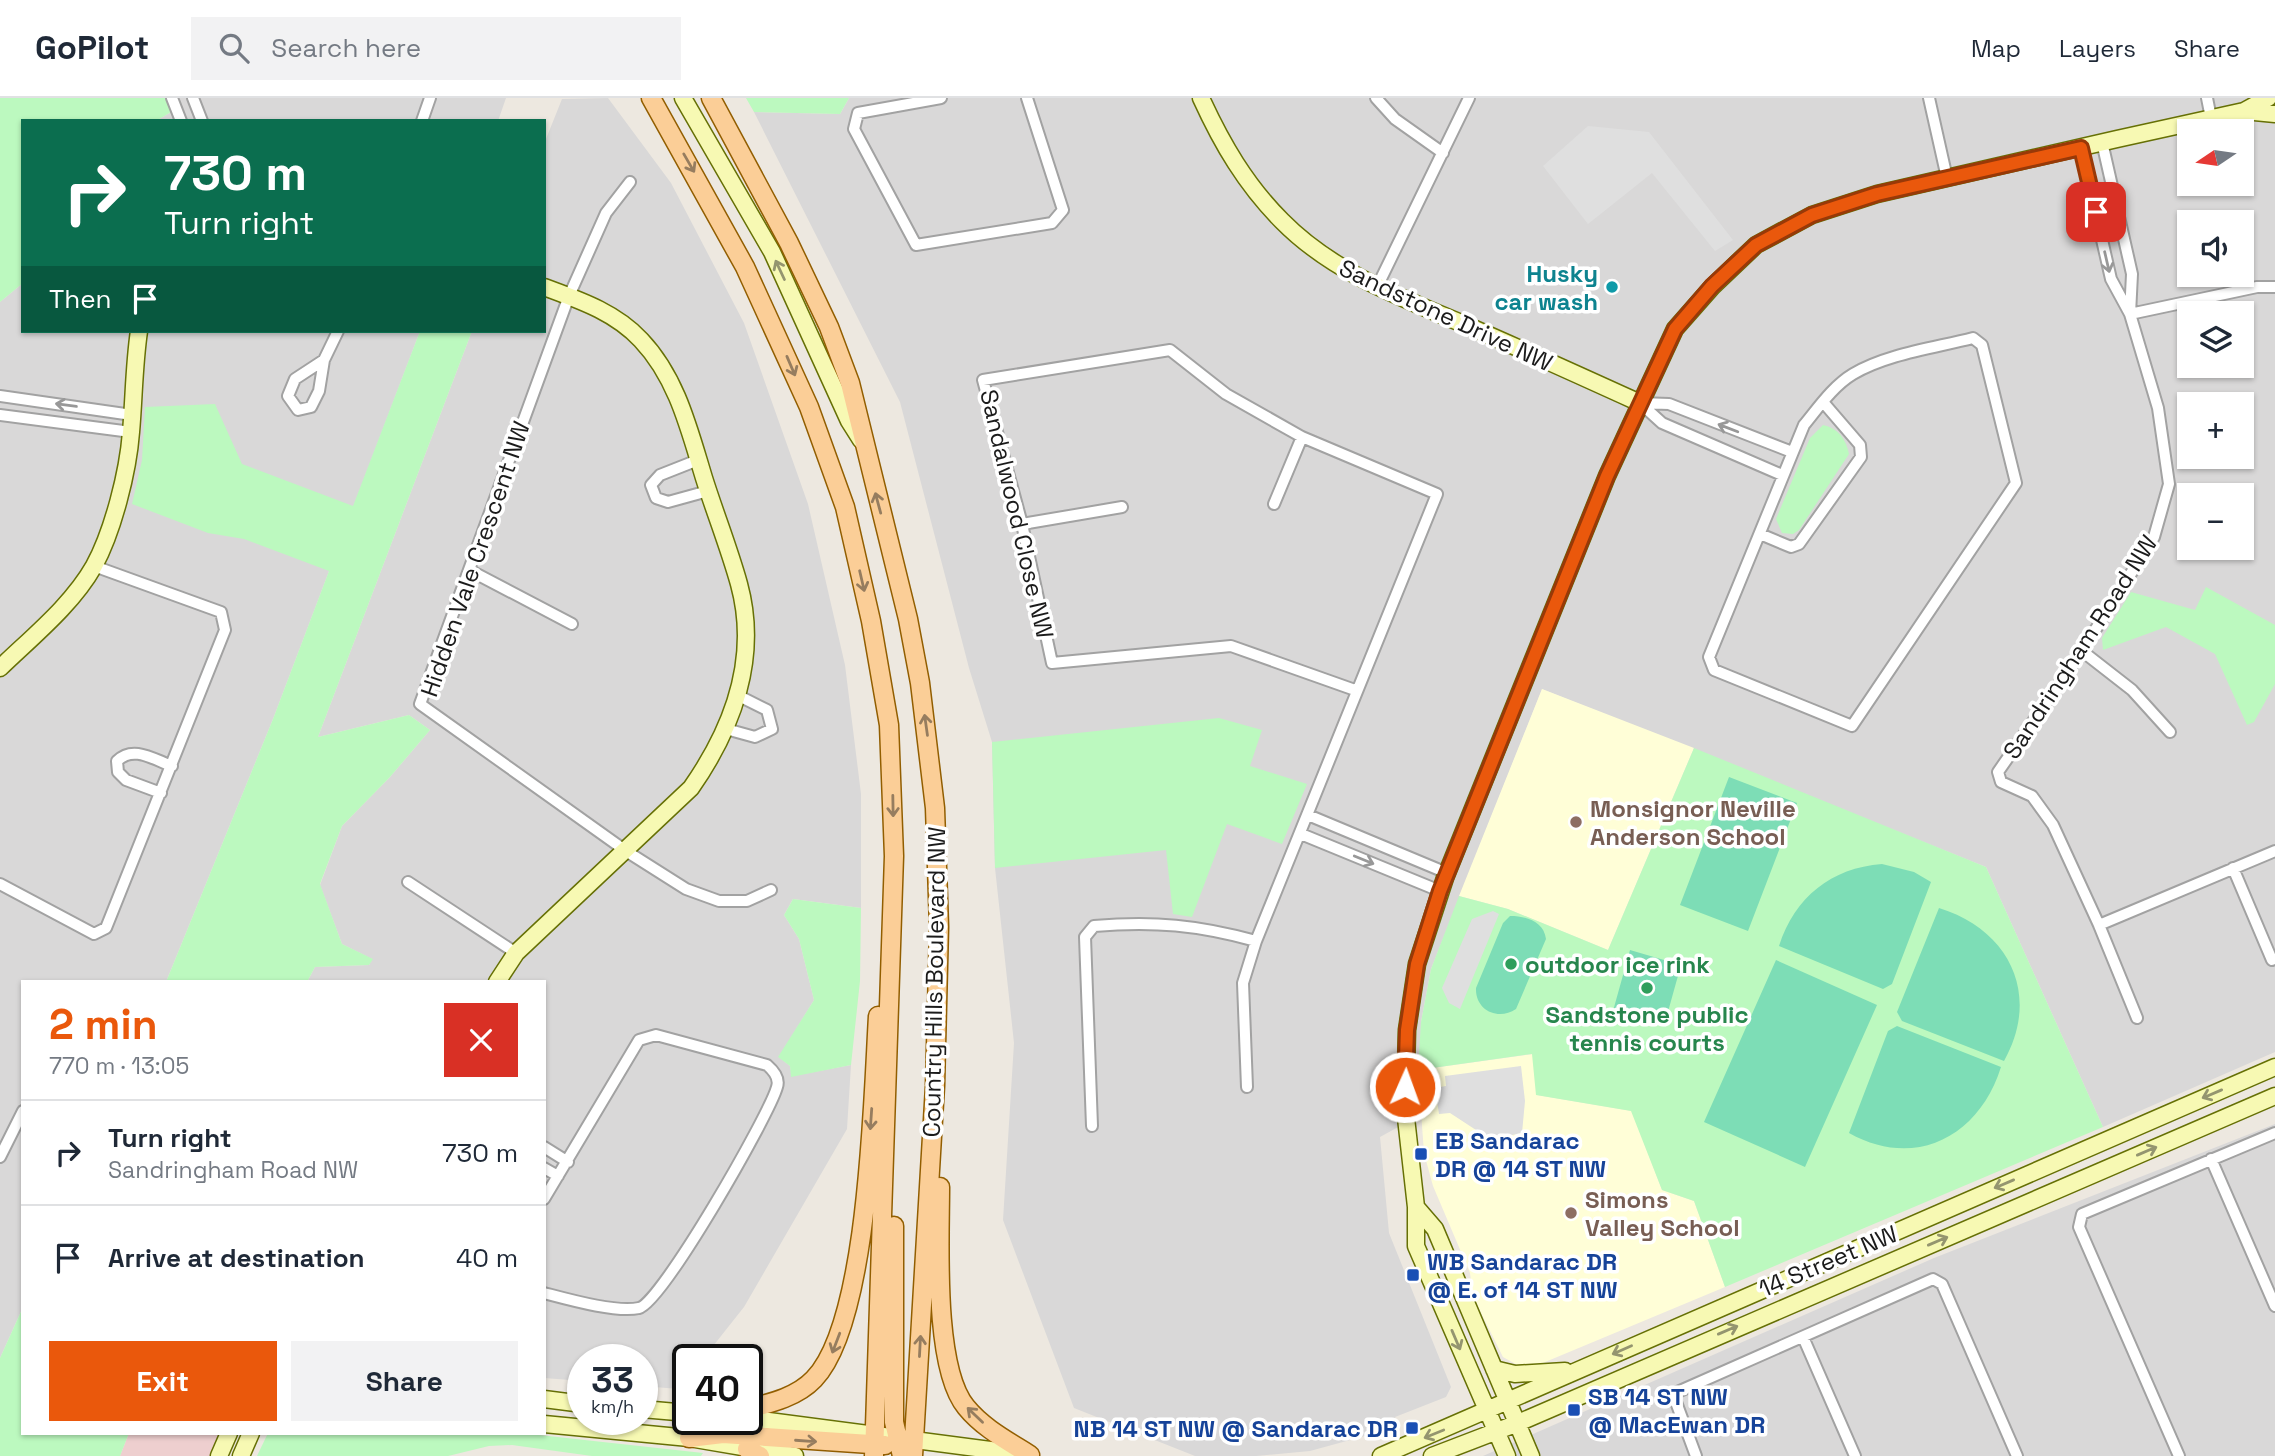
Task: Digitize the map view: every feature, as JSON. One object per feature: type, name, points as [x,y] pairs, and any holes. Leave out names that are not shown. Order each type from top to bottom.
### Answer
[{"type":"main road","points":[[711,98],[789,243],[829,327],[850,383],[862,442]]},
{"type":"main road","name":"Country Hills Boulevard NW","points":[[649,100],[695,173],[776,332],[809,407],[845,507],[871,621],[888,725],[894,856]]},
{"type":"main road","name":"Country Hills Boulevard NW","points":[[862,442],[908,619],[929,748],[939,871],[935,1086],[892,1447]]},
{"type":"main road","points":[[763,1404],[785,1398],[814,1380],[832,1352],[850,1301],[870,1143],[883,938],[894,856]]},
{"type":"main road","points":[[689,1438],[723,1434],[892,1447],[901,939],[894,856]]},
{"type":"main road","points":[[935,1086],[941,1115],[940,1231],[947,1360],[956,1390],[964,1405],[987,1427],[1034,1455]]},
{"type":"street","points":[[172,98],[180,119]]},
{"type":"street","points":[[193,98],[201,119]]},
{"type":"street","points":[[423,119],[430,98]]},
{"type":"street","name":"Country Hills Boulevard NW","points":[[682,98],[772,252],[849,421],[862,442]]},
{"type":"street","points":[[941,98],[858,113],[854,129],[916,245],[1052,223],[1063,210],[1027,98]]},
{"type":"street","name":"Sandstone Drive NW","points":[[1200,98],[1223,147],[1283,222],[1330,261],[1377,287],[1640,403]]},
{"type":"street","points":[[1376,98],[1395,120],[1443,153]]},
{"type":"street","points":[[1377,287],[1469,98]]},
{"type":"street","points":[[1929,98],[1947,178]]},
{"type":"street","points":[[2207,98],[2211,118]]},
{"type":"street","points":[[1507,1456],[1416,1246],[1416,1207],[1405,1109],[1407,1030],[1417,964],[1440,891],[1640,403],[1675,329],[1712,286],[1756,245],[1812,215],[1877,194],[2244,111],[2268,98]]},
{"type":"street","points":[[2244,111],[2275,114]]},
{"type":"street","name":"Sandringham Road NW","points":[[2102,142],[2133,274],[2130,314]]},
{"type":"street","name":"Sandringham Road NW","points":[[2081,148],[2111,279],[2130,314],[2158,408],[2169,484],[2154,537],[2082,651],[1998,772],[2001,782],[2032,796],[2053,825],[2099,925]]},
{"type":"street","name":"Hidden Vale Crescent NW","points":[[626,852],[420,704],[569,296],[606,213],[630,182]]},
{"type":"street","points":[[2130,314],[2257,287],[2275,287]]},
{"type":"street","points":[[498,980],[516,953],[691,788],[711,759],[739,696],[747,634],[740,586],[679,399],[662,365],[639,338],[606,312],[546,288]]},
{"type":"street","points":[[0,668],[53,618],[94,566],[120,496],[132,423],[133,372],[139,333]]},
{"type":"street","points":[[324,360],[295,379],[288,396],[298,410],[311,407],[319,391],[324,360],[337,333]]},
{"type":"street","points":[[1973,338],[1982,345],[2016,483],[1852,726],[1714,670],[1709,657],[1792,452],[1804,425],[1823,402],[1852,375],[1879,363],[1973,338]]},
{"type":"street","name":"Sandalwood Close NW","points":[[1247,1087],[1243,983],[1255,941],[1301,834],[1355,690],[1437,494],[1302,437],[1226,394],[1170,349],[983,380],[1022,524],[1052,663],[1231,646],[1355,690]]},
{"type":"street","points":[[0,396],[132,423]]},
{"type":"street","points":[[1760,534],[1791,547],[1799,544],[1861,457],[1860,445],[1823,402]]},
{"type":"street","points":[[1640,403],[1669,404],[1792,452]]},
{"type":"street","points":[[1640,403],[1662,423],[1782,475]]},
{"type":"street","points":[[0,415],[132,423]]},
{"type":"street","points":[[1274,504],[1302,437]]},
{"type":"street","points":[[698,460],[660,475],[651,485],[656,498],[668,502],[708,491]]},
{"type":"street","points":[[1022,524],[1122,507]]},
{"type":"street","points":[[0,884],[94,934],[106,929],[225,630],[221,612],[94,566]]},
{"type":"street","points":[[469,570],[572,624]]},
{"type":"street","points":[[2082,651],[2132,690],[2170,732]]},
{"type":"street","points":[[726,729],[755,737],[772,729],[767,710],[739,696]]},
{"type":"street","points":[[161,793],[126,780],[118,772],[117,761],[125,754],[133,752],[172,766]]},
{"type":"street","points":[[1308,815],[1447,873]]},
{"type":"street","points":[[1301,834],[1440,891]]},
{"type":"street","points":[[2137,1018],[2099,925],[2275,850]]},
{"type":"street","points":[[626,852],[686,889],[719,901],[747,901],[771,890]]},
{"type":"street","points":[[2233,868],[2272,960]]},
{"type":"street","points":[[408,882],[516,953]]},
{"type":"street","points":[[1093,1126],[1085,937],[1094,926],[1135,922],[1179,923],[1255,941]]},
{"type":"street","points":[[546,1196],[639,1041],[656,1035],[767,1065],[775,1073],[778,1086],[755,1131],[710,1213],[655,1298],[640,1308],[583,1304],[546,1294]]},
{"type":"street","name":"14 Street NW","points":[[1381,1456],[2275,1067]]},
{"type":"street","name":"14 Street NW","points":[[1432,1456],[1518,1423],[2275,1096]]},
{"type":"street","points":[[0,1157],[21,1115]]},
{"type":"street","points":[[2179,1456],[2079,1227],[2082,1214],[2275,1133]]},
{"type":"street","points":[[546,1148],[568,1162]]},
{"type":"street","points":[[2211,1159],[2275,1306]]},
{"type":"street","points":[[546,1169],[558,1176]]},
{"type":"street","points":[[1416,1207],[1435,1229],[1531,1456]]},
{"type":"street","points":[[1696,1456],[1673,1394],[1933,1279],[1942,1284],[2017,1456]]},
{"type":"street","points":[[1804,1337],[1855,1456]]},
{"type":"street","points":[[1494,1369],[1515,1374],[1576,1370]]},
{"type":"street","points":[[546,1399],[567,1402]]},
{"type":"street","points":[[763,1421],[892,1447],[1034,1455]]},
{"type":"street","points":[[546,1424],[689,1438],[754,1452],[795,1456]]},
{"type":"street","points":[[219,1456],[228,1435]]},
{"type":"street","points":[[241,1456],[250,1435]]},
{"type":"shaded area","points":[[166,98],[506,98],[499,119],[159,119],[171,112]]},
{"type":"shaded area","points":[[608,98],[671,183],[744,323],[808,504],[845,665],[861,794],[861,908],[793,899],[784,915],[799,939],[814,1000],[779,1057],[790,1066],[792,1076],[851,1065],[847,1129],[744,1307],[715,1344],[672,1344],[672,1388],[658,1387],[658,1344],[567,1344],[567,1380],[546,1378],[546,980],[308,980],[315,967],[369,965],[372,959],[342,944],[320,885],[342,826],[390,777],[430,730],[409,715],[318,737],[471,333],[546,333],[546,139],[562,99]]},
{"type":"shaded area","points":[[849,98],[2275,98],[2275,1052],[2103,1127],[1986,867],[1542,689],[1431,969],[1421,1022],[1420,1115],[1380,1137],[1389,1233],[1451,1387],[1446,1397],[1395,1417],[1398,1423],[1372,1434],[1310,1451],[1256,1456],[1195,1456],[1074,1408],[1003,1220],[1014,1043],[995,868],[992,742],[969,668],[900,402],[754,112],[840,114]]},
{"type":"shaded area","points":[[1588,126],[1649,132],[1733,240],[1715,251],[1652,173],[1588,224],[1543,166]]},
{"type":"shaded area","points":[[21,285],[21,333],[419,333],[273,719],[167,980],[21,980],[21,1311],[0,1358],[0,302]]},
{"type":"shaded area","name":"Monsignor Neville Anderson School","points":[[1542,689],[1694,748],[1608,950],[1508,909],[1459,896]]},
{"type":"shaded area","points":[[1493,911],[1499,914],[1460,1009],[1449,1003],[1442,988],[1472,919]]},
{"type":"shaded area","name":"Simons Valley School","points":[[1533,1054],[1537,1095],[1632,1111],[1662,1190],[1694,1201],[1725,1287],[1538,1365],[1521,1367],[1503,1357],[1473,1297],[1470,1273],[1433,1186],[1424,1153],[1418,1070]]},
{"type":"shaded area","points":[[1521,1066],[1525,1101],[1522,1133],[1479,1142],[1476,1130],[1450,1113],[1439,1114],[1435,1088],[1446,1086],[1445,1076]]},
{"type":"shaded area","points":[[2275,1124],[2275,1456],[1483,1456],[1934,1258]]},
{"type":"shaded area","points":[[128,1435],[221,1435],[212,1456],[120,1456]]},
{"type":"green space","points":[[0,98],[166,98],[171,112],[159,119],[21,119],[21,285],[0,302]]},
{"type":"green space","points":[[746,98],[849,98],[840,114],[754,112]]},
{"type":"green space","points":[[419,333],[471,333],[318,737],[409,715],[430,730],[390,777],[342,826],[320,884],[342,944],[373,959],[369,965],[315,967],[308,980],[167,980],[273,719],[329,571],[244,539],[208,533],[132,504],[142,460],[145,407],[215,404],[242,464],[353,506]]},
{"type":"green space","points":[[1823,425],[1840,435],[1849,454],[1799,530],[1793,534],[1782,533],[1776,519],[1810,438]]},
{"type":"green space","points":[[2206,587],[2275,625],[2275,684],[2254,722],[2247,725],[2215,654],[2166,627],[2103,650],[2102,638],[2131,592],[2195,610]]},
{"type":"green space","points":[[1219,718],[1262,730],[1250,766],[1307,784],[1282,844],[1227,824],[1192,917],[1173,914],[1166,850],[995,868],[992,742]]},
{"type":"green space","points":[[1694,748],[1986,867],[2103,1127],[1725,1287],[1694,1201],[1662,1190],[1631,1111],[1536,1095],[1532,1054],[1418,1070],[1421,1022],[1431,969],[1459,896],[1508,909],[1608,950]]},
{"type":"green space","points":[[1729,777],[1797,803],[1748,931],[1680,905]]},
{"type":"green space","points":[[1882,864],[1914,872],[1931,882],[1892,984],[1883,989],[1779,946],[1795,913],[1817,888],[1847,872]]},
{"type":"green space","points":[[793,899],[861,908],[860,981],[851,1065],[791,1077],[790,1066],[778,1057],[814,1000],[799,939],[784,915]]},
{"type":"green space","points":[[1939,908],[1964,918],[1984,932],[2001,949],[2012,968],[2018,989],[2019,1012],[2015,1036],[2004,1061],[1902,1021],[1897,1012]]},
{"type":"green space","name":"outdoor ice rink","points":[[1510,916],[1534,921],[1542,928],[1546,939],[1516,1009],[1502,1014],[1483,1007],[1476,988],[1503,923]]},
{"type":"green space","name":"Sandstone public tennis courts","points":[[1630,950],[1681,965],[1664,1026],[1613,1011]]},
{"type":"green space","points":[[1776,960],[1877,1005],[1805,1167],[1704,1122]]},
{"type":"green space","points":[[1897,1026],[2001,1067],[1991,1091],[1977,1112],[1961,1128],[1942,1140],[1920,1147],[1898,1148],[1874,1144],[1849,1133],[1888,1031]]},
{"type":"green space","points":[[21,1311],[21,1435],[128,1435],[120,1456],[0,1456],[0,1358]]},
{"type":"green space","points":[[267,1435],[539,1435],[703,1453],[701,1456],[592,1456],[512,1445],[489,1446],[448,1456],[257,1456]]},
{"type":"place","name":"Husky car wash","points":[[1612,287]]},
{"type":"place","name":"Monsignor Neville Anderson School","points":[[1576,822]]},
{"type":"place","name":"outdoor ice rink","points":[[1511,964]]},
{"type":"place","name":"Sandstone public tennis courts","points":[[1647,988]]},
{"type":"place","name":"EB Sandarac DR @ 14 ST NW","points":[[1421,1154]]},
{"type":"place","name":"Simons Valley School","points":[[1571,1213]]},
{"type":"place","name":"WB Sandarac DR @ E. of 14 ST NW","points":[[1413,1275]]},
{"type":"place","name":"SB 14 ST NW @ MacEwan DR","points":[[1574,1410]]},
{"type":"place","name":"NB 14 ST NW @ Sandarac DR","points":[[1412,1428]]},
{"type":"route","points":[[1405,1087],[1407,1030],[1417,964],[1440,891],[1607,476],[1675,329],[1712,286],[1756,245],[1812,215],[1877,194],[2081,148],[2096,212]]}]
